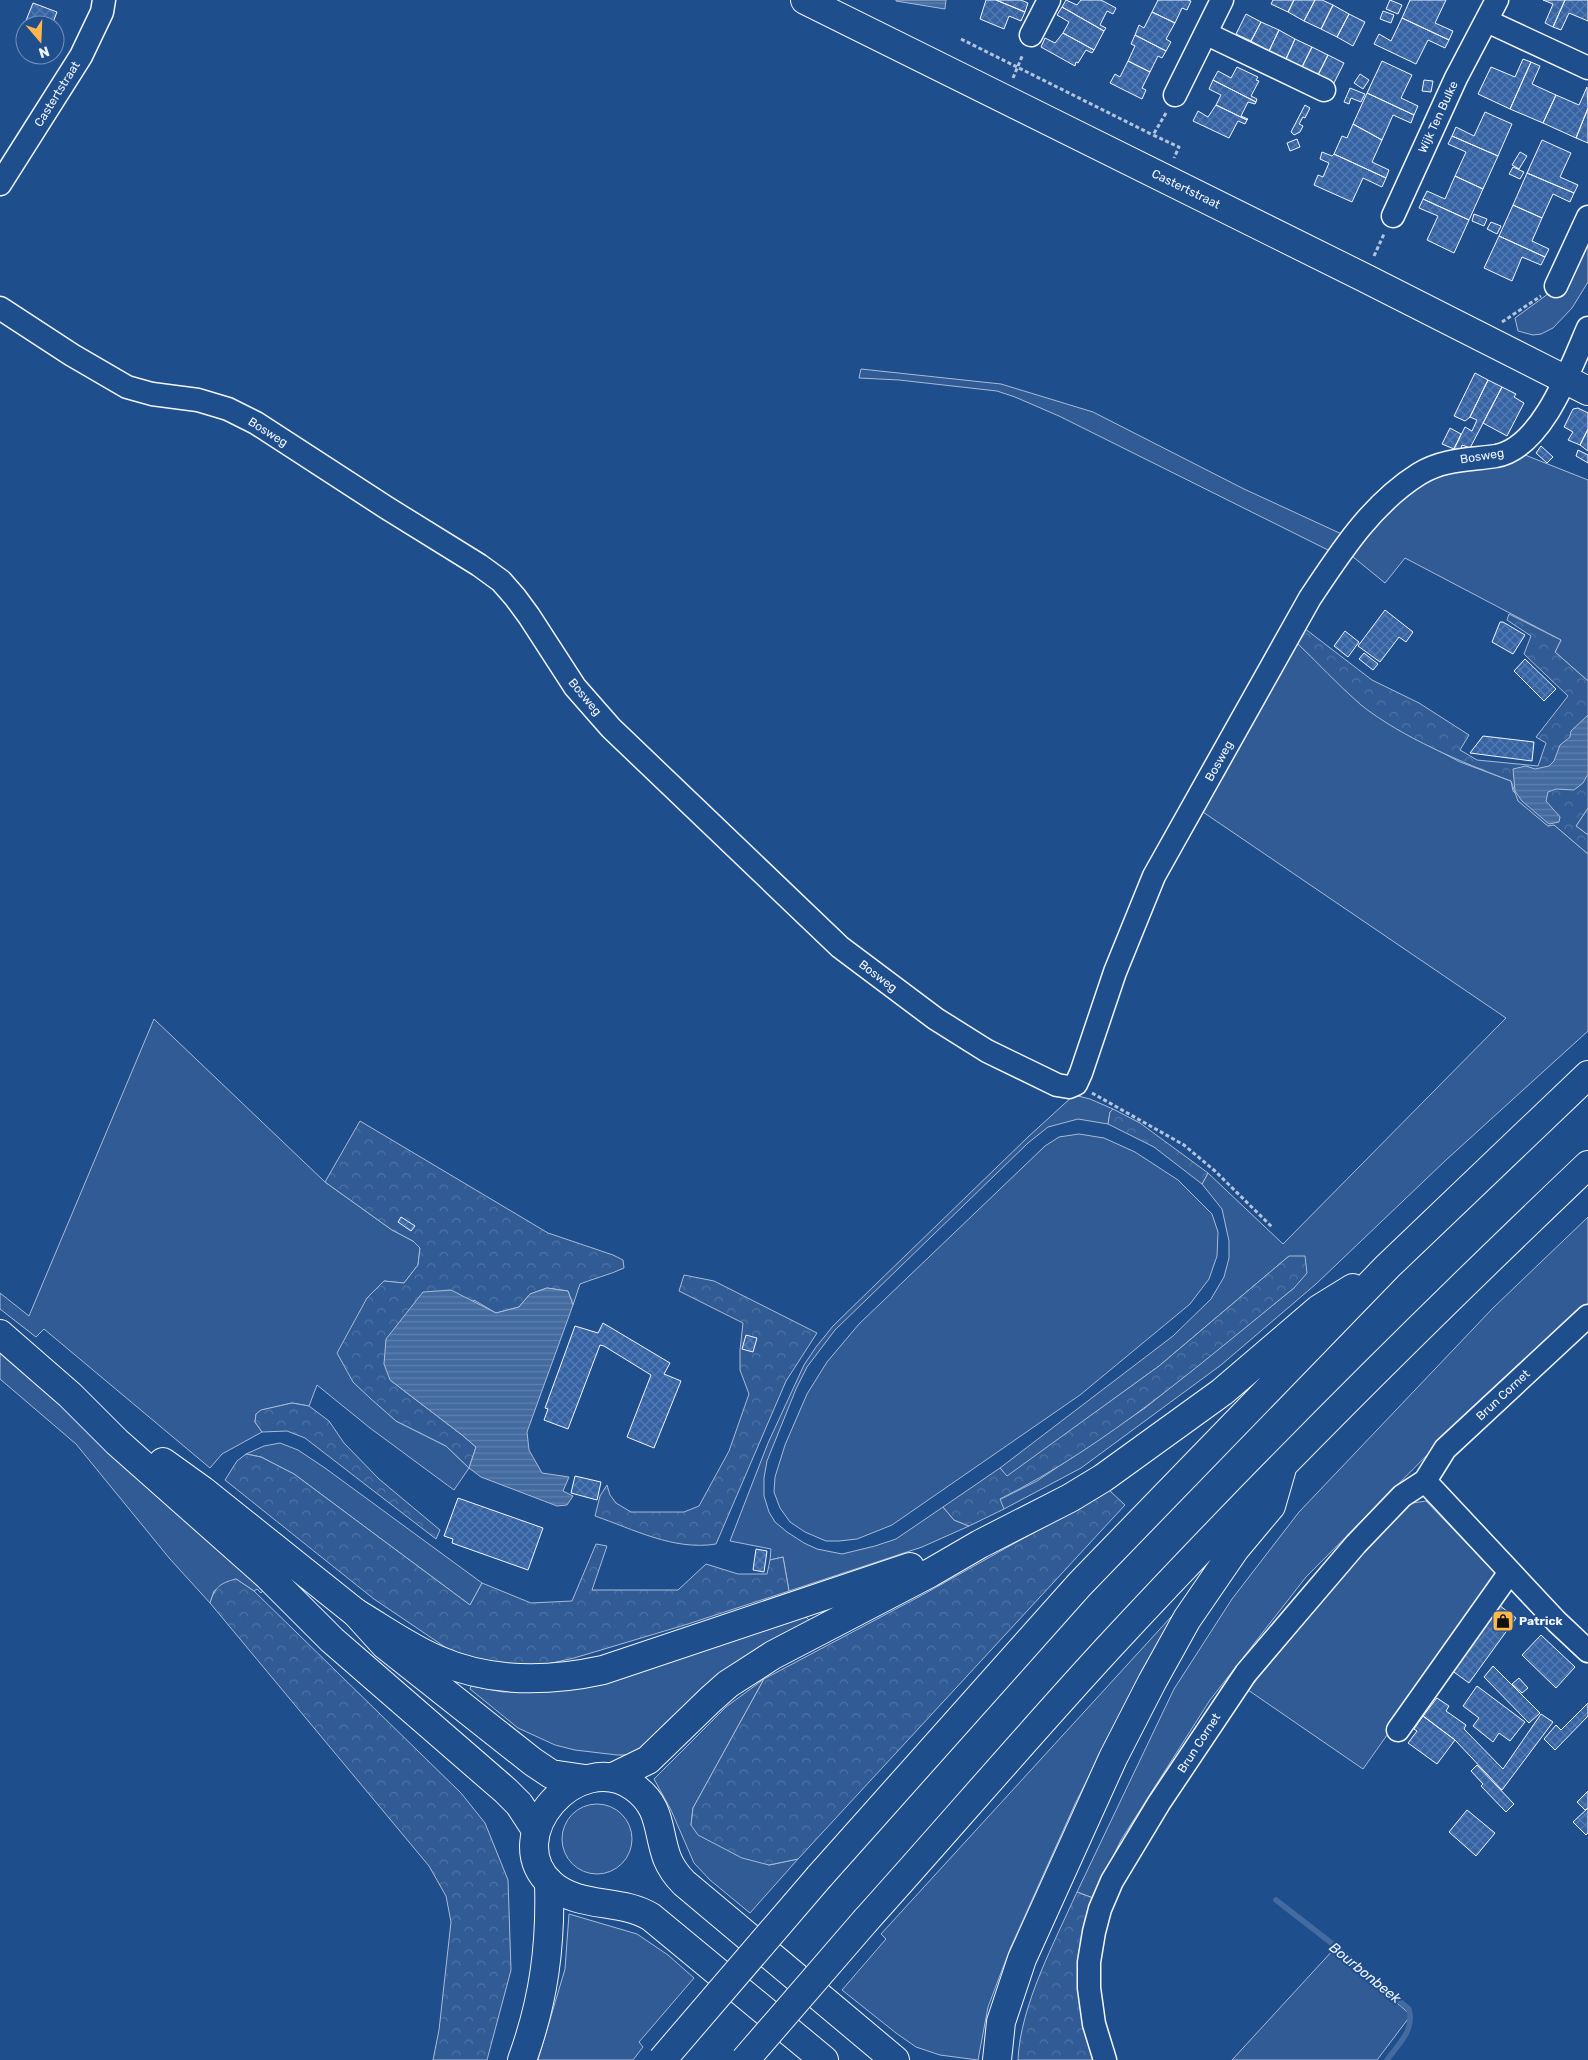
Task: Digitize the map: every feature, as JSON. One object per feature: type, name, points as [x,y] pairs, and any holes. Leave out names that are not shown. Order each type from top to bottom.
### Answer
[{"type":"main road","name":"Castertstraat","points":[[805,0],[1577,385]]},
{"type":"main road","points":[[662,2060],[818,1877],[1080,1584],[1388,1266],[1588,1075]]},
{"type":"main road","points":[[745,2060],[866,1920],[1110,1646],[1283,1464],[1449,1297],[1588,1166]]},
{"type":"main road","points":[[613,1778],[652,1757],[710,1700],[750,1669],[809,1634],[930,1573],[980,1544],[1070,1498],[1110,1472],[1222,1392],[1319,1308],[1388,1266]]},
{"type":"main road","points":[[0,1334],[70,1395],[116,1442],[267,1575],[332,1640],[506,1791],[519,1804],[536,1830]]},
{"type":"main road","points":[[70,1395],[202,1490],[356,1613],[404,1643],[440,1661],[486,1674],[518,1678],[568,1677],[612,1667],[980,1544]]},
{"type":"main road","points":[[997,2060],[1002,2022],[1022,1959],[1113,1758],[1187,1619],[1235,1549],[1271,1506],[1283,1464]]},
{"type":"main road","points":[[356,1613],[386,1645],[534,1762],[551,1774],[585,1779]]},
{"type":"main road","points":[[824,2060],[651,1917],[634,1908],[580,1900],[563,1892],[549,1882],[536,1854],[536,1830],[550,1802],[560,1793],[593,1776],[613,1778],[634,1787],[650,1804],[659,1823],[668,1860],[684,1883],[895,2060]]},
{"type":"main road","points":[[522,2060],[540,2003],[546,1973],[550,1918],[549,1882]]},
{"type":"street","name":"Castertstraat","points":[[0,184],[81,56],[102,12],[104,0]]},
{"type":"street","points":[[1031,35],[1049,0]]},
{"type":"street","points":[[1176,95],[1222,0]]},
{"type":"street","name":"Wijk Ten Bulke","points":[[1393,216],[1456,78],[1497,0]]},
{"type":"street","points":[[1487,21],[1588,68]]},
{"type":"street","points":[[1207,34],[1324,90]]},
{"type":"street","points":[[1556,286],[1588,217]]},
{"type":"street","name":"Bosweg","points":[[0,308],[72,355],[127,387],[152,394],[198,400],[228,409],[256,423],[479,565],[501,581],[529,616],[575,688],[611,728],[840,947],[936,1019],[987,1051],[1056,1085],[1070,1087],[1076,1084],[1082,1073],[1115,972],[1154,876],[1310,598],[1339,554],[1375,510],[1408,481],[1421,473],[1434,466],[1452,461],[1497,455],[1511,451],[1526,439],[1577,385],[1588,328]]},
{"type":"street","name":"Brun Cornet","points":[[1105,2060],[1094,2024],[1091,2006],[1090,1962],[1094,1932],[1100,1909],[1112,1881],[1159,1803],[1246,1673],[1356,1544],[1402,1496],[1425,1481],[1445,1449],[1588,1316]]},
{"type":"street","points":[[1425,1481],[1510,1572],[1588,1651]]},
{"type":"street","points":[[1398,1730],[1510,1572]]},
{"type":"path","points":[[1004,100],[1031,35]]},
{"type":"path","points":[[960,39],[1179,147],[1164,178]]},
{"type":"path","points":[[1153,135],[1176,95]]},
{"type":"path","points":[[1363,277],[1393,216]]},
{"type":"path","points":[[1481,336],[1556,286]]},
{"type":"path","points":[[1076,1084],[1184,1145],[1215,1171],[1273,1228]]},
{"type":"shaded area","points":[[896,0],[946,0],[945,9]]},
{"type":"shaded area","points":[[1588,236],[1588,282],[1572,308],[1553,328],[1541,334],[1533,335],[1518,331],[1515,318],[1552,291]]},
{"type":"shaded area","points":[[861,369],[1001,384],[1093,412],[1244,489],[1346,536],[1332,552],[1059,416],[1015,397],[997,391],[899,380],[859,378]]},
{"type":"shaded area","points":[[1520,453],[1588,480],[1588,681],[1555,652],[1561,640],[1405,558],[1385,583],[1347,552],[1417,482]]},
{"type":"shaded area","points":[[1295,641],[1362,705],[1403,732],[1460,762],[1511,781],[1513,791],[1536,815],[1548,826],[1553,824],[1588,854],[1588,1031],[1446,1160],[1316,1284],[1221,1365],[1081,1468],[1004,1509],[999,1500],[1037,1481],[1145,1408],[1294,1288],[1289,1256],[1159,1366],[1007,1477],[1000,1468],[1173,1336],[1211,1299],[1224,1277],[1229,1258],[1229,1241],[1222,1209],[1202,1184],[1208,1173],[1283,1244],[1506,1018],[1200,810]]},
{"type":"shaded area","points":[[1588,715],[1588,774],[1583,783],[1574,790],[1556,789],[1548,792],[1546,801],[1560,817],[1559,822],[1549,824],[1522,801],[1515,791],[1513,769],[1526,766],[1535,769],[1549,766],[1554,761],[1560,745],[1570,737],[1571,731]]},
{"type":"shaded area","points":[[1588,808],[1588,835],[1576,826]]},
{"type":"shaded area","points":[[154,1019],[325,1182],[392,1230],[413,1241],[420,1248],[418,1265],[404,1283],[384,1281],[353,1382],[396,1421],[446,1446],[469,1468],[454,1490],[370,1428],[317,1385],[309,1406],[292,1403],[262,1410],[256,1414],[255,1422],[262,1432],[222,1454],[210,1468],[44,1329],[36,1337],[0,1309],[0,1293],[29,1316]]},
{"type":"shaded area","points":[[1074,1095],[1090,1099],[1113,1109],[1110,1112],[1108,1124],[1078,1119],[1048,1127],[1028,1143],[835,1330],[807,1367],[796,1389],[767,1461],[764,1478],[764,1496],[769,1512],[775,1522],[787,1532],[817,1549],[842,1554],[896,1539],[943,1507],[954,1520],[969,1526],[922,1547],[789,1591],[783,1557],[770,1560],[771,1549],[730,1541],[768,1443],[804,1365],[833,1326],[1028,1137]]},
{"type":"shaded area","points":[[1079,1134],[1104,1138],[1135,1152],[1178,1180],[1212,1214],[1218,1232],[1217,1256],[1209,1279],[1190,1304],[1080,1395],[892,1525],[857,1539],[826,1541],[805,1532],[790,1522],[780,1508],[774,1492],[775,1477],[785,1445],[807,1394],[827,1362],[859,1324],[1045,1146],[1059,1137]]},
{"type":"shaded area","points":[[1588,1217],[1588,1304],[1462,1420],[1306,1577],[1210,1700],[1121,1840],[1093,1898],[1077,1892],[1174,1689],[1232,1599],[1299,1512],[1493,1308]]},
{"type":"shaded area","points":[[547,1288],[568,1291],[573,1305],[527,1432],[529,1450],[542,1473],[569,1477],[563,1491],[573,1496],[567,1505],[557,1506],[481,1477],[469,1468],[476,1447],[390,1380],[384,1364],[386,1339],[423,1292],[451,1290],[496,1313],[519,1307],[530,1294]]},
{"type":"shaded area","points":[[0,1353],[48,1393],[265,1588],[261,1593],[257,1589],[254,1591],[236,1579],[214,1591],[210,1603],[170,1559],[76,1444],[0,1379]]},
{"type":"shaded area","points":[[280,1443],[298,1450],[325,1468],[482,1583],[470,1605],[294,1474],[261,1457],[246,1454],[264,1446]]},
{"type":"shaded area","points":[[1426,1501],[1497,1575],[1492,1587],[1363,1769],[1248,1690],[1384,1527],[1406,1504]]},
{"type":"shaded area","points":[[1181,1606],[1144,1667],[1075,1804],[1010,1949],[988,2007],[978,2060],[940,2055],[916,2047],[842,1990],[886,1939],[881,1934]]},
{"type":"shaded area","points":[[805,1616],[810,1621],[649,1745],[630,1755],[575,1750],[555,1745],[518,1728],[470,1689],[471,1686],[503,1692],[547,1691]]},
{"type":"shaded area","points":[[764,1679],[693,1808],[691,1825],[769,1865],[798,1859],[750,1913],[710,1880],[694,1863],[671,1810],[654,1779],[726,1707]]},
{"type":"shaded area","points":[[597,1804],[610,1807],[622,1814],[629,1826],[632,1839],[629,1852],[622,1864],[610,1871],[597,1874],[584,1871],[572,1864],[565,1852],[562,1839],[565,1826],[572,1814],[584,1807]]},
{"type":"shaded area","points":[[569,1914],[637,1934],[668,1955],[694,1978],[639,2042],[643,2047],[633,2060],[538,2060],[565,1969]]},
{"type":"shaded area","points":[[1334,1949],[1411,2015],[1377,2060],[1232,2060]]},
{"type":"green space","points":[[1509,614],[1561,640],[1555,652],[1588,681],[1588,808],[1576,826],[1588,835],[1588,854],[1554,825],[1548,826],[1518,801],[1511,781],[1472,766],[1414,739],[1377,717],[1352,697],[1295,641],[1304,628],[1372,680],[1419,703],[1469,735],[1460,750],[1477,760],[1538,766],[1546,743],[1536,737],[1568,696],[1524,654],[1531,636],[1507,620]]},
{"type":"green space","points":[[1113,1109],[1140,1123],[1208,1173],[1202,1184],[1154,1147],[1108,1124],[1110,1112]]},
{"type":"green space","points":[[360,1121],[548,1233],[623,1260],[624,1268],[580,1284],[573,1305],[568,1291],[547,1288],[530,1294],[519,1307],[496,1313],[474,1300],[390,1380],[476,1447],[469,1468],[446,1446],[396,1421],[353,1382],[337,1353],[367,1298],[384,1281],[404,1283],[418,1265],[420,1248],[413,1241],[392,1230],[325,1182]]},
{"type":"green space","points":[[1289,1256],[1305,1256],[1307,1273],[1294,1288],[1188,1374],[1116,1429],[1040,1478],[1000,1499],[1004,1509],[969,1526],[954,1520],[943,1507],[1000,1468],[1007,1476],[1159,1366]]},
{"type":"green space","points":[[684,1275],[714,1281],[817,1333],[786,1381],[716,1544],[700,1545],[669,1542],[595,1516],[600,1496],[607,1485],[610,1495],[616,1503],[631,1512],[684,1512],[699,1506],[729,1451],[749,1394],[740,1370],[743,1323],[679,1291]]},
{"type":"green space","points":[[292,1403],[309,1406],[329,1421],[344,1443],[379,1479],[440,1530],[436,1539],[305,1438],[287,1431],[262,1432],[255,1422],[256,1414],[261,1410]]},
{"type":"green space","points":[[246,1454],[261,1457],[294,1474],[470,1605],[482,1583],[531,1603],[572,1601],[596,1544],[607,1546],[592,1590],[678,1590],[706,1564],[738,1574],[767,1574],[770,1560],[783,1557],[789,1591],[574,1658],[530,1668],[488,1666],[445,1647],[374,1599],[225,1480],[237,1461]]},
{"type":"green space","points":[[1109,1490],[1125,1505],[798,1859],[769,1865],[742,1858],[698,1835],[691,1825],[693,1808],[764,1679],[926,1593]]},
{"type":"green space","points":[[236,1579],[254,1591],[461,1793],[485,1823],[508,1880],[511,1970],[487,2060],[433,2060],[439,2030],[451,1922],[446,1896],[429,1866],[210,1603],[219,1586]]},
{"type":"green space","points":[[1077,1892],[1093,1898],[1100,2060],[1018,2060],[1020,2039],[1032,1996],[1049,1952]]},
{"type":"building","points":[[986,0],[996,0],[1025,12],[1021,21],[1009,16],[1004,29],[980,19]]},
{"type":"building","points":[[996,0],[1021,0],[1028,3],[1025,12]]},
{"type":"building","points":[[1066,0],[1077,5],[1081,0],[1101,0],[1116,8],[1113,14],[1107,11],[1100,25],[1106,28],[1104,31],[1062,7]]},
{"type":"building","points":[[1158,0],[1191,1],[1187,10],[1182,8],[1175,23],[1152,12]]},
{"type":"building","points":[[1273,0],[1294,0],[1288,12],[1271,4]]},
{"type":"building","points":[[1294,0],[1315,0],[1304,21],[1288,12]]},
{"type":"building","points":[[1315,0],[1322,0],[1333,5],[1321,29],[1304,21]]},
{"type":"building","points":[[1390,0],[1402,5],[1398,14],[1386,9]]},
{"type":"building","points":[[1410,0],[1446,0],[1435,23],[1453,31],[1449,40],[1402,18]]},
{"type":"building","points":[[1543,0],[1565,0],[1553,27],[1545,23],[1553,4]]},
{"type":"building","points":[[1565,0],[1588,0],[1588,21],[1569,13],[1561,30],[1553,27]]},
{"type":"building","points":[[33,3],[57,12],[56,15],[28,15]]},
{"type":"building","points":[[1333,5],[1349,14],[1337,37],[1321,29]]},
{"type":"building","points":[[1062,7],[1104,31],[1094,50],[1063,33],[1069,22],[1057,15]]},
{"type":"building","points":[[1383,11],[1394,15],[1391,23],[1380,19]]},
{"type":"building","points":[[1152,12],[1175,23],[1166,39],[1171,42],[1166,51],[1135,35],[1139,25],[1144,28]]},
{"type":"building","points":[[1246,14],[1261,22],[1251,41],[1236,34]]},
{"type":"building","points":[[1349,14],[1365,22],[1353,46],[1337,37]]},
{"type":"building","points":[[1402,18],[1449,40],[1445,48],[1428,40],[1416,64],[1374,44],[1379,34],[1391,41]]},
{"type":"building","points":[[1261,22],[1279,30],[1269,51],[1251,41]]},
{"type":"building","points":[[1279,30],[1295,39],[1286,59],[1269,51]]},
{"type":"building","points":[[1063,33],[1094,50],[1092,53],[1086,50],[1075,66],[1041,47],[1045,38],[1055,43]]},
{"type":"building","points":[[1135,35],[1166,51],[1162,58],[1158,56],[1150,72],[1128,61],[1135,46],[1131,44]]},
{"type":"building","points":[[1295,39],[1312,47],[1302,67],[1286,59]]},
{"type":"building","points":[[1312,47],[1328,55],[1318,75],[1302,67]]},
{"type":"building","points":[[1328,55],[1344,63],[1334,83],[1318,75]]},
{"type":"building","points":[[1523,59],[1531,62],[1510,109],[1478,94],[1491,67],[1515,77]]},
{"type":"building","points":[[1128,61],[1150,72],[1142,88],[1146,90],[1142,99],[1110,83],[1115,74],[1120,77]]},
{"type":"building","points":[[1382,61],[1412,75],[1401,98],[1418,106],[1414,115],[1367,93]]},
{"type":"building","points":[[1531,62],[1540,66],[1532,84],[1556,95],[1543,123],[1510,109]]},
{"type":"building","points":[[1237,67],[1258,77],[1256,80],[1259,81],[1251,96],[1257,99],[1256,102],[1213,80],[1218,71],[1231,78]]},
{"type":"building","points":[[1360,74],[1369,80],[1363,89],[1354,83]]},
{"type":"building","points":[[1213,80],[1256,102],[1255,104],[1248,102],[1241,116],[1247,120],[1216,105],[1221,95],[1209,89]]},
{"type":"building","points":[[1424,80],[1433,81],[1431,92],[1422,91]]},
{"type":"building","points":[[1587,87],[1588,108],[1576,138],[1543,123],[1556,95],[1579,105]]},
{"type":"building","points":[[1350,88],[1365,94],[1361,102],[1351,98],[1349,104],[1344,102]]},
{"type":"building","points":[[1367,93],[1414,115],[1411,123],[1393,115],[1382,140],[1353,124]]},
{"type":"building","points":[[1216,105],[1247,120],[1245,124],[1238,121],[1229,138],[1193,121],[1198,111],[1208,117]]},
{"type":"building","points":[[1305,105],[1310,108],[1305,118],[1303,117],[1299,124],[1303,126],[1300,132],[1294,135],[1291,132]]},
{"type":"building","points":[[1588,108],[1588,143],[1576,138]]},
{"type":"building","points":[[1485,112],[1512,124],[1498,156],[1452,136],[1456,127],[1474,136]]},
{"type":"building","points":[[1353,124],[1382,140],[1372,162],[1389,170],[1386,178],[1334,154],[1342,136],[1347,138]]},
{"type":"building","points":[[1452,136],[1498,156],[1483,189],[1455,176],[1466,152],[1448,144]]},
{"type":"building","points":[[1297,139],[1300,147],[1290,151],[1287,143]]},
{"type":"building","points":[[1542,140],[1571,153],[1560,177],[1578,185],[1574,193],[1527,173]]},
{"type":"building","points":[[1322,152],[1332,156],[1334,154],[1386,178],[1382,187],[1363,178],[1352,202],[1314,185],[1318,175],[1323,177],[1329,163],[1320,159]]},
{"type":"building","points":[[1520,152],[1527,156],[1519,169],[1512,165]]},
{"type":"building","points":[[1513,167],[1524,172],[1520,179],[1509,174]]},
{"type":"building","points":[[1527,173],[1574,193],[1570,202],[1553,194],[1542,218],[1513,205]]},
{"type":"building","points":[[1455,176],[1483,189],[1469,220],[1423,199],[1427,191],[1445,199]]},
{"type":"building","points":[[1423,199],[1469,220],[1454,253],[1427,240],[1438,216],[1419,208]]},
{"type":"building","points":[[1513,205],[1542,218],[1532,241],[1549,249],[1545,257],[1499,236]]},
{"type":"building","points":[[1474,214],[1487,219],[1484,226],[1472,221]]},
{"type":"building","points":[[1491,222],[1501,226],[1497,234],[1487,229]]},
{"type":"building","points":[[1499,236],[1545,257],[1541,265],[1522,257],[1512,281],[1484,268]]},
{"type":"building","points":[[1475,373],[1488,380],[1470,417],[1465,421],[1454,416]]},
{"type":"building","points":[[1488,380],[1502,387],[1470,448],[1462,445],[1461,449],[1454,449],[1465,427],[1472,431],[1477,420],[1470,417]]},
{"type":"building","points":[[1502,387],[1516,394],[1514,397],[1524,403],[1507,436],[1483,423]]},
{"type":"building","points":[[1578,408],[1588,413],[1588,429],[1580,445],[1568,440],[1573,432],[1564,427],[1573,409]]},
{"type":"building","points":[[1450,428],[1461,434],[1454,449],[1442,444]]},
{"type":"building","points":[[1588,429],[1588,451],[1580,445]]},
{"type":"building","points":[[1541,446],[1553,457],[1547,463],[1536,453]]},
{"type":"building","points":[[1578,450],[1588,455],[1588,463],[1576,456]]},
{"type":"building","points":[[1385,610],[1413,632],[1406,642],[1399,637],[1380,662],[1358,646]]},
{"type":"building","points":[[1500,622],[1525,635],[1513,654],[1492,642]]},
{"type":"building","points":[[1345,631],[1359,642],[1348,657],[1334,646]]},
{"type":"building","points":[[1364,653],[1378,664],[1373,670],[1359,659]]},
{"type":"building","points":[[1525,659],[1556,689],[1544,701],[1514,671]]},
{"type":"building","points":[[1483,736],[1534,742],[1532,761],[1470,753]]},
{"type":"building","points":[[401,1217],[415,1226],[411,1231],[398,1222]]},
{"type":"building","points":[[603,1323],[670,1363],[664,1374],[681,1381],[654,1448],[627,1437],[651,1375],[604,1346],[600,1345],[568,1429],[544,1420],[548,1409],[545,1408],[575,1326],[598,1333]]},
{"type":"building","points":[[746,1335],[757,1338],[753,1352],[742,1349]]},
{"type":"building","points":[[575,1476],[601,1482],[597,1500],[571,1493]]},
{"type":"building","points":[[458,1498],[543,1528],[528,1570],[452,1543],[453,1539],[444,1536]]},
{"type":"building","points":[[756,1549],[767,1551],[764,1572],[753,1570]]},
{"type":"building","points":[[1495,1602],[1516,1618],[1469,1683],[1447,1667]]},
{"type":"building","points":[[1541,1635],[1575,1667],[1556,1688],[1522,1655]]},
{"type":"building","points":[[1493,1666],[1540,1713],[1529,1723],[1484,1677]]},
{"type":"building","points":[[1519,1678],[1528,1688],[1522,1693],[1512,1684]]},
{"type":"building","points":[[1477,1686],[1525,1722],[1510,1741],[1499,1733],[1493,1742],[1473,1726],[1479,1718],[1463,1706]]},
{"type":"building","points":[[1437,1698],[1449,1706],[1446,1711],[1466,1725],[1464,1729],[1503,1769],[1541,1714],[1553,1722],[1502,1790],[1455,1740],[1423,1716]]},
{"type":"building","points":[[1588,1703],[1588,1716],[1555,1750],[1544,1739],[1556,1725],[1561,1730]]},
{"type":"building","points":[[1423,1716],[1455,1740],[1437,1764],[1408,1743],[1417,1731],[1414,1729]]},
{"type":"building","points":[[1477,1765],[1514,1804],[1506,1812],[1481,1786],[1483,1784],[1471,1771]]},
{"type":"building","points":[[1588,1791],[1588,1808],[1585,1810],[1577,1802]]},
{"type":"building","points":[[1588,1808],[1588,1833],[1586,1835],[1573,1822]]},
{"type":"building","points":[[1467,1810],[1495,1833],[1476,1856],[1449,1832]]},
{"type":"waterway","name":"Bourbonbeek","points":[[1276,1900],[1334,1945],[1409,2009],[1410,2023],[1408,2030],[1387,2060]]},
{"type":"place","name":"Patrick","points":[[1503,1621]]}]
